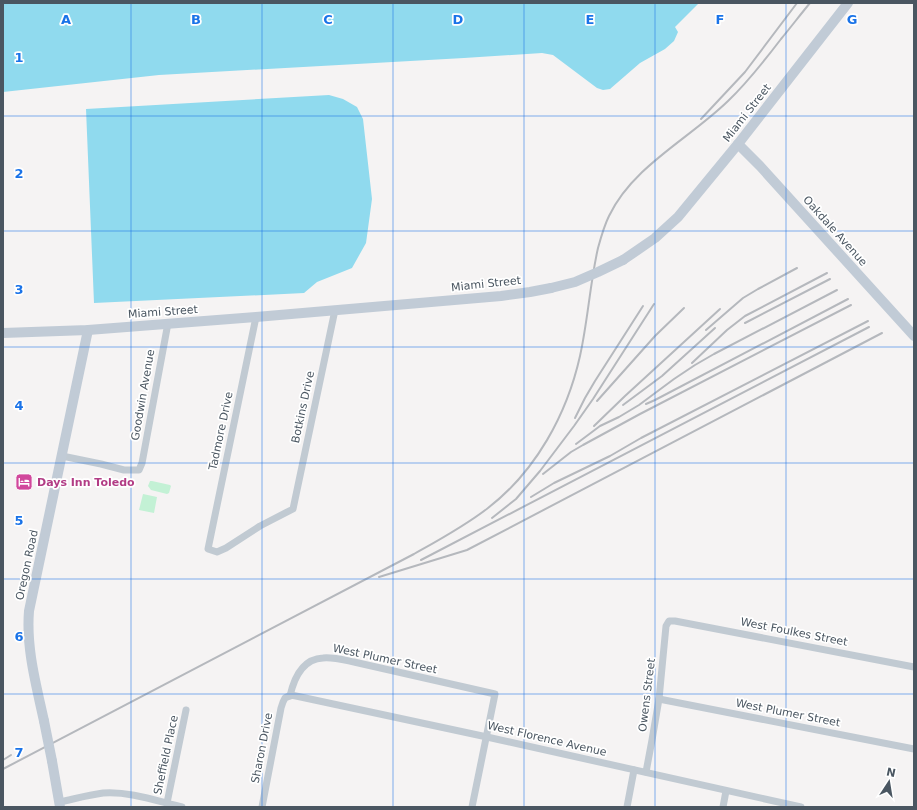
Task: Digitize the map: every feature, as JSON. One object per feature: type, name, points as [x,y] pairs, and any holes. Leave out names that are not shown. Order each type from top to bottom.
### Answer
[{"type":"main road","name":"Miami Street","points":[[3,333],[88,330],[501,296],[530,292],[575,282],[622,260],[655,238],[678,217],[738,144],[848,3]]},
{"type":"main road","name":"Oakdale Avenue","points":[[738,144],[760,166],[914,336]]},
{"type":"main road","name":"Oregon Road","points":[[60,805],[30,648],[29,618],[32,597],[88,330]]},
{"type":"street","name":"Botkins Drive","points":[[208,549],[217,552],[226,548],[260,526],[293,509],[335,310]]},
{"type":"street","name":"Tadmore Drive","points":[[208,549],[256,317]]},
{"type":"street","name":"Goodwin Avenue","points":[[62,456],[124,470],[139,470],[142,461],[168,323]]},
{"type":"street","name":"West Foulkes Street","points":[[669,621],[675,620],[914,667]]},
{"type":"street","name":"Owens Street","points":[[646,772],[659,699],[666,629],[669,621]]},
{"type":"street","name":"West Plumer Street","points":[[289,696],[296,677],[312,660],[323,657],[354,662],[495,694],[487,737]]},
{"type":"street","name":"West Florence Avenue","points":[[289,696],[329,702],[801,807]]},
{"type":"street","name":"Sharon Drive","points":[[262,807],[281,708],[283,702],[289,696]]},
{"type":"street","name":"West Plumer Street","points":[[659,699],[914,749]]},
{"type":"street","name":"Sheffield Place","points":[[167,803],[186,710]]},
{"type":"street","points":[[472,807],[487,737]]},
{"type":"street","points":[[627,807],[634,770]]},
{"type":"street","points":[[723,807],[726,790]]},
{"type":"street","points":[[60,805],[90,795],[111,793],[134,796],[159,804],[167,803],[182,807]]},
{"type":"green space","points":[[150,481],[170,485],[169,493],[167,494],[151,490],[148,486]]},
{"type":"green space","points":[[143,494],[157,497],[154,513],[139,510]]},
{"type":"water","points":[[3,3],[699,3],[675,27],[678,32],[674,41],[665,49],[640,63],[610,89],[603,90],[597,88],[553,55],[542,53],[159,75],[3,92]]},
{"type":"water","points":[[329,95],[343,99],[357,107],[363,119],[372,199],[366,243],[352,268],[317,282],[304,293],[94,303],[86,109]]},
{"type":"railway","points":[[701,119],[745,72],[797,3]]},
{"type":"railway","points":[[3,769],[414,554],[470,521],[505,493],[521,477],[535,459],[558,420],[567,399],[580,356],[598,248],[607,220],[619,198],[632,182],[647,168],[713,115],[735,94],[756,71],[810,3]]},
{"type":"railway","points":[[706,330],[743,298],[797,268]]},
{"type":"railway","points":[[692,363],[727,330],[745,316],[827,273]]},
{"type":"railway","points":[[745,323],[830,279]]},
{"type":"railway","points":[[576,444],[600,426],[639,405],[695,365],[837,290]]},
{"type":"railway","points":[[646,404],[848,299]]},
{"type":"railway","points":[[492,518],[516,499],[540,471],[593,399],[654,304]]},
{"type":"railway","points":[[543,474],[571,452],[583,445],[851,305]]},
{"type":"railway","points":[[575,418],[595,381],[643,306]]},
{"type":"railway","points":[[597,401],[655,336],[684,308]]},
{"type":"railway","points":[[594,426],[720,309]]},
{"type":"railway","points":[[531,497],[554,483],[610,456],[641,438],[868,321]]},
{"type":"railway","points":[[421,560],[869,327]]},
{"type":"railway","points":[[623,405],[662,376],[715,328]]},
{"type":"railway","points":[[379,577],[467,550],[882,333]]},
{"type":"railway","points":[[3,760],[11,755]]},
{"type":"place","name":"Days Inn Toledo","points":[[24,482]]}]
